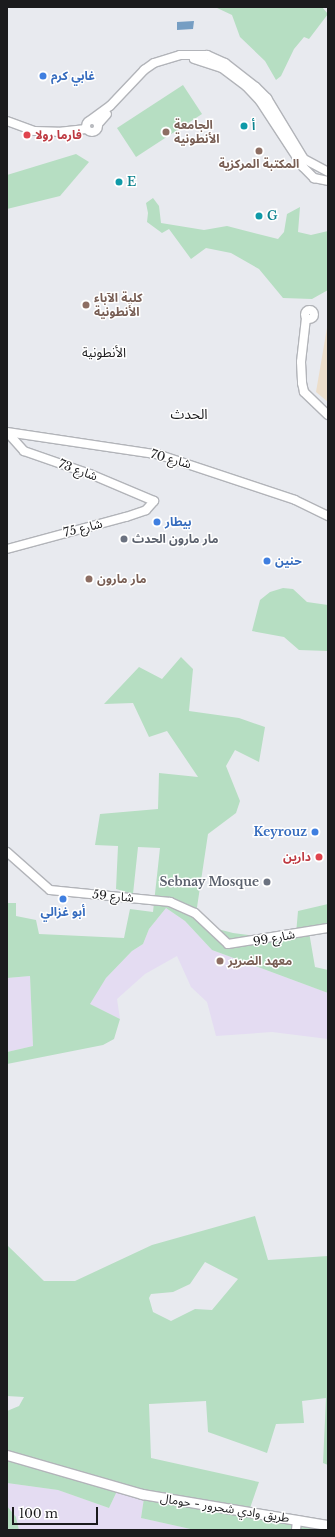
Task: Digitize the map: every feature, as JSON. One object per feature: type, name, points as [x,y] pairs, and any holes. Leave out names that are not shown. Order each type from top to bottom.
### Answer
[{"type":"main road","name":"طريق وادي شحرور - حومال","points":[[7,1455],[142,1494],[297,1520],[308,1526],[328,1525]]},
{"type":"street","points":[[7,121],[34,132],[66,131],[91,124],[141,79],[162,64],[185,58],[197,59],[224,66],[267,98],[304,159],[328,172]]},
{"type":"street","points":[[224,66],[260,101],[291,151],[308,173],[314,178],[328,181]]},
{"type":"street","points":[[308,318],[303,347],[301,373],[304,392],[328,415]]},
{"type":"street","name":"شارع 73","points":[[7,432],[24,451],[90,474],[154,501]]},
{"type":"street","name":"شارع 70","points":[[7,432],[160,455],[296,500],[328,516]]},
{"type":"street","name":"شارع 75","points":[[7,549],[126,517],[146,510],[154,501]]},
{"type":"street","name":"شارع 59","points":[[7,852],[50,890],[170,902],[195,913],[213,928],[221,939]]},
{"type":"street","name":"شارع 99","points":[[221,939],[232,945],[328,928]]},
{"type":"street","points":[[296,1530],[297,1520]]},
{"type":"shaded area","points":[[328,322],[328,402],[316,392]]},
{"type":"shaded area","points":[[166,908],[185,921],[212,950],[328,993],[328,1039],[272,1032],[216,1036],[207,1002],[191,987],[177,956],[145,974],[117,999],[120,1019],[89,1004],[106,978],[132,951],[143,944],[149,929]]},
{"type":"shaded area","points":[[30,976],[33,1046],[7,1052],[7,978]]},
{"type":"shaded area","points":[[7,1483],[58,1490],[109,1508],[117,1491],[144,1498],[141,1518],[195,1530],[19,1530],[16,1517],[7,1506]]},
{"type":"green space","points":[[215,7],[322,7],[328,14],[309,39],[304,37],[294,49],[281,76],[276,80],[265,61],[240,37],[232,15]]},
{"type":"green space","points":[[183,85],[202,114],[136,157],[117,128]]},
{"type":"green space","points":[[76,154],[89,162],[60,196],[7,209],[7,175]]},
{"type":"green space","points":[[153,198],[159,206],[161,223],[204,230],[227,226],[278,239],[284,232],[287,214],[300,207],[298,232],[311,235],[328,231],[328,290],[312,299],[283,298],[259,269],[231,253],[206,248],[191,259],[169,229],[162,233],[147,222],[148,213],[146,203]]},
{"type":"green space","points":[[283,588],[293,589],[307,602],[328,605],[328,651],[299,650],[284,637],[252,631],[260,600],[270,592]]},
{"type":"green space","points":[[181,657],[193,669],[189,711],[239,718],[265,727],[259,762],[235,750],[226,766],[240,801],[236,813],[208,834],[196,914],[210,927],[233,933],[256,936],[296,934],[298,911],[328,904],[328,929],[309,932],[315,967],[328,970],[328,993],[212,950],[185,921],[166,908],[149,929],[143,944],[132,951],[106,978],[90,1004],[120,1019],[114,1039],[103,1045],[7,1064],[7,1052],[33,1046],[30,976],[7,978],[7,903],[16,903],[16,916],[36,920],[39,934],[124,938],[130,909],[153,912],[160,848],[138,847],[133,894],[116,889],[118,846],[95,845],[100,814],[158,809],[159,773],[198,777],[167,731],[149,737],[133,703],[104,704],[139,667],[162,679]]},
{"type":"green space","points":[[255,1216],[268,1260],[328,1256],[328,1465],[323,1463],[326,1398],[302,1401],[304,1423],[276,1424],[267,1453],[208,1432],[206,1401],[149,1404],[151,1458],[259,1482],[249,1511],[316,1526],[315,1530],[195,1530],[141,1518],[144,1498],[117,1491],[109,1508],[58,1490],[7,1483],[7,1411],[19,1406],[24,1397],[7,1396],[7,1245],[44,1281],[75,1281],[152,1245]],"holes":[[[205,1262],[238,1279],[212,1310],[195,1309],[171,1321],[153,1312],[149,1298],[151,1294],[173,1292],[190,1284]]]},
{"type":"green space","points":[[7,1506],[16,1517],[19,1530],[7,1530]]},
{"type":"water","points":[[194,21],[193,29],[177,30],[177,22]]},
{"type":"place","name":"غابي كرم","points":[[43,76]]},
{"type":"place","name":"أ","points":[[244,126]]},
{"type":"place","name":"الجامعة الأنطونية","points":[[166,132]]},
{"type":"place","name":"فارما رولا","points":[[27,135]]},
{"type":"place","name":"المكتبة المركزية","points":[[259,151]]},
{"type":"place","name":"E","points":[[119,182]]},
{"type":"place","name":"G","points":[[259,216]]},
{"type":"place","name":"كلية الآباء الأنطونية","points":[[86,305]]},
{"type":"place","name":"بيطار","points":[[157,522]]},
{"type":"place","name":"مار مارون الحدث","points":[[124,539]]},
{"type":"place","name":"حنين","points":[[267,561]]},
{"type":"place","name":"مار مارون","points":[[89,579]]},
{"type":"place","name":"Keyrouz","points":[[315,832]]},
{"type":"place","name":"دارين","points":[[319,857]]},
{"type":"place","name":"Sebnay Mosque","points":[[267,882]]},
{"type":"place","name":"أبو غزالي","points":[[63,899]]},
{"type":"place","name":"معهد الضرير","points":[[220,961]]},
{"type":"district","name":"الأنطونية","points":[[104,353]]},
{"type":"district","name":"الحدث","points":[[189,414]]}]
